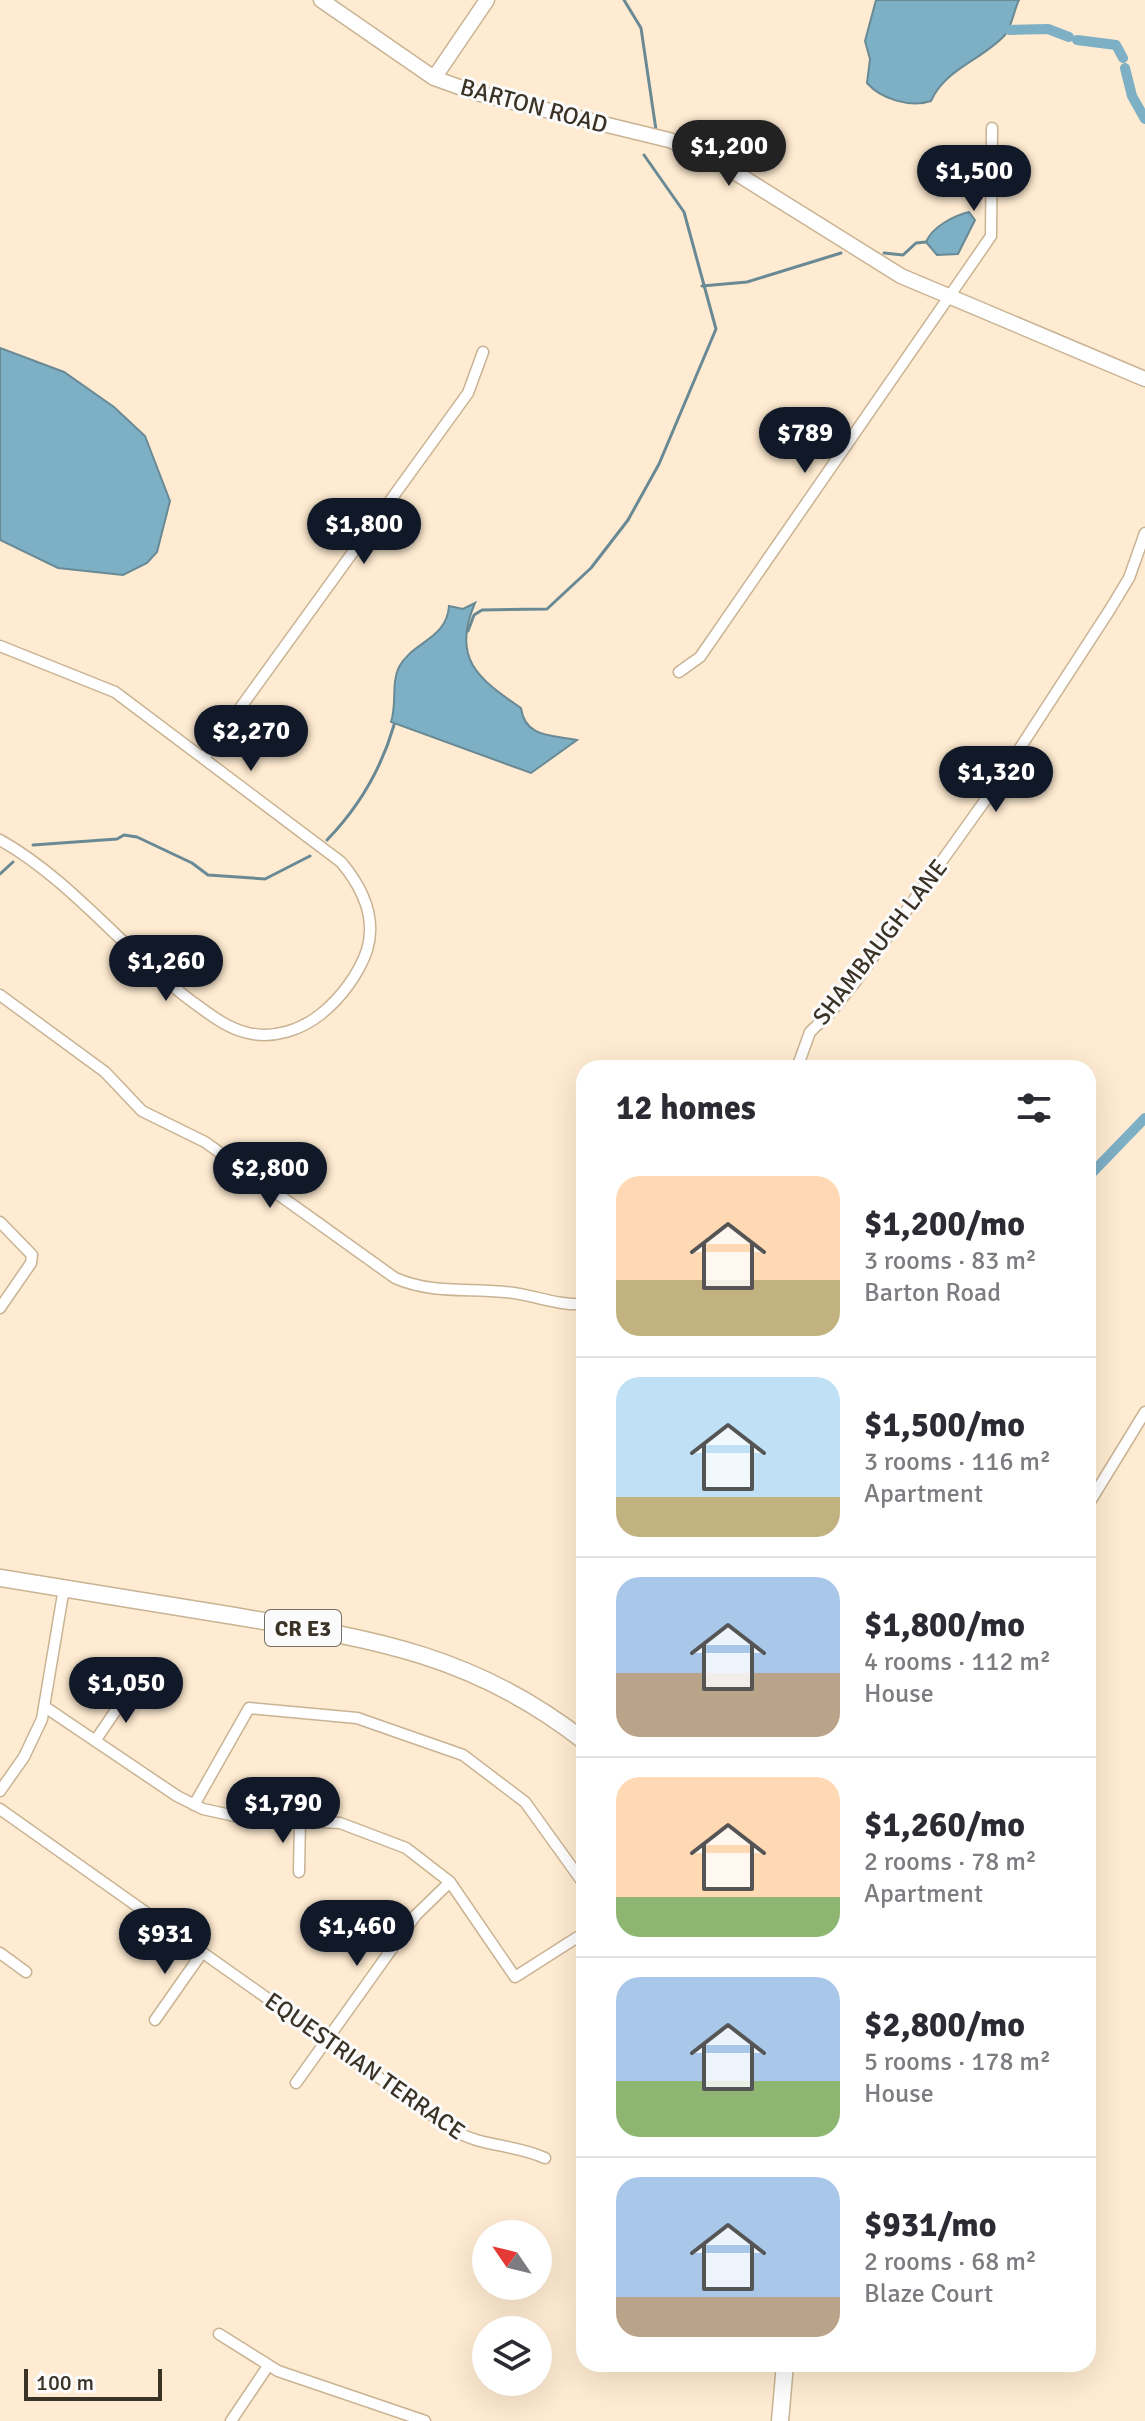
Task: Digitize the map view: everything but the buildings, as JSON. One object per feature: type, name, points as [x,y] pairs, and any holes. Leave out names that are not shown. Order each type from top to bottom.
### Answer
[{"type":"main road","name":"CR E3","points":[[0,1578],[361,1638],[427,1654],[518,1695],[576,1735]]},
{"type":"main road","points":[[780,2421],[784,2372]]},
{"type":"street","name":"BARTON ROAD","points":[[321,0],[434,78],[476,93],[669,140],[704,153],[901,276],[1145,379]]},
{"type":"street","points":[[434,78],[487,0]]},
{"type":"street","points":[[679,672],[700,657],[991,236],[992,128]]},
{"type":"street","points":[[204,758],[468,393],[483,352]]},
{"type":"street","name":"SHAMBAUGH LANE","points":[[800,1060],[810,1032],[856,981],[994,788],[1129,578],[1145,533]]},
{"type":"street","points":[[0,646],[115,692],[341,862],[354,878],[371,925],[366,953],[348,985],[331,1006],[311,1023],[292,1031],[258,1034],[221,1023],[166,981],[32,862],[0,840]]},
{"type":"street","points":[[0,995],[105,1072],[142,1111],[205,1142],[395,1278],[430,1289],[504,1291],[576,1304]]},
{"type":"street","points":[[0,1222],[29,1248],[32,1255],[31,1263],[0,1308]]},
{"type":"street","points":[[1096,1492],[1145,1412]]},
{"type":"street","points":[[0,1791],[31,1745],[45,1707],[64,1588]]},
{"type":"street","points":[[95,1741],[129,1691]]},
{"type":"street","points":[[45,1707],[194,1805],[244,1818],[340,1823],[382,1837],[416,1854],[450,1882],[515,1977],[576,1938]]},
{"type":"street","points":[[194,1805],[249,1708],[357,1718],[444,1746],[498,1778],[536,1814],[576,1872]]},
{"type":"street","name":"EQUESTRIAN TERRACE","points":[[0,1809],[465,2138],[523,2149],[545,2158]]},
{"type":"street","points":[[299,1872],[300,1819]]},
{"type":"street","points":[[296,2083],[416,1915],[450,1882]]},
{"type":"street","points":[[0,1953],[26,1972]]},
{"type":"street","points":[[155,2020],[202,1953]]},
{"type":"street","points":[[219,2334],[268,2366],[425,2421]]},
{"type":"street","points":[[231,2421],[268,2366]]},
{"type":"water","points":[[876,0],[1019,0],[1005,35],[996,44],[945,81],[931,101],[905,103],[888,98],[867,83],[870,59],[865,41]]},
{"type":"water","points":[[969,212],[975,220],[958,254],[937,255],[926,242],[929,236],[946,222]]},
{"type":"water","points":[[0,348],[64,372],[114,407],[145,436],[170,501],[157,552],[147,563],[123,575],[58,568],[0,540]]},
{"type":"water","points":[[475,603],[466,639],[468,653],[481,677],[521,708],[528,725],[534,730],[549,736],[577,740],[531,773],[391,722],[399,667],[442,626],[449,606],[463,609]]},
{"type":"waterway","points":[[624,0],[641,28],[656,130]]},
{"type":"waterway","points":[[1009,30],[1048,29],[1069,37]]},
{"type":"waterway","points":[[1077,40],[1116,45],[1123,58]]},
{"type":"waterway","points":[[1125,68],[1132,96],[1145,119]]},
{"type":"waterway","points":[[468,631],[474,615],[482,610],[547,609],[591,568],[628,520],[659,464],[716,329],[684,212],[644,155]]},
{"type":"waterway","points":[[884,253],[903,255],[916,243],[926,242]]},
{"type":"waterway","points":[[702,286],[747,282],[841,253]]},
{"type":"waterway","points":[[327,840],[368,787],[394,725]]},
{"type":"waterway","points":[[33,845],[117,839],[124,835],[137,837],[192,863],[208,875],[265,879],[310,856]]},
{"type":"waterway","points":[[0,874],[13,862]]},
{"type":"waterway","points":[[1096,1169],[1145,1118]]}]
